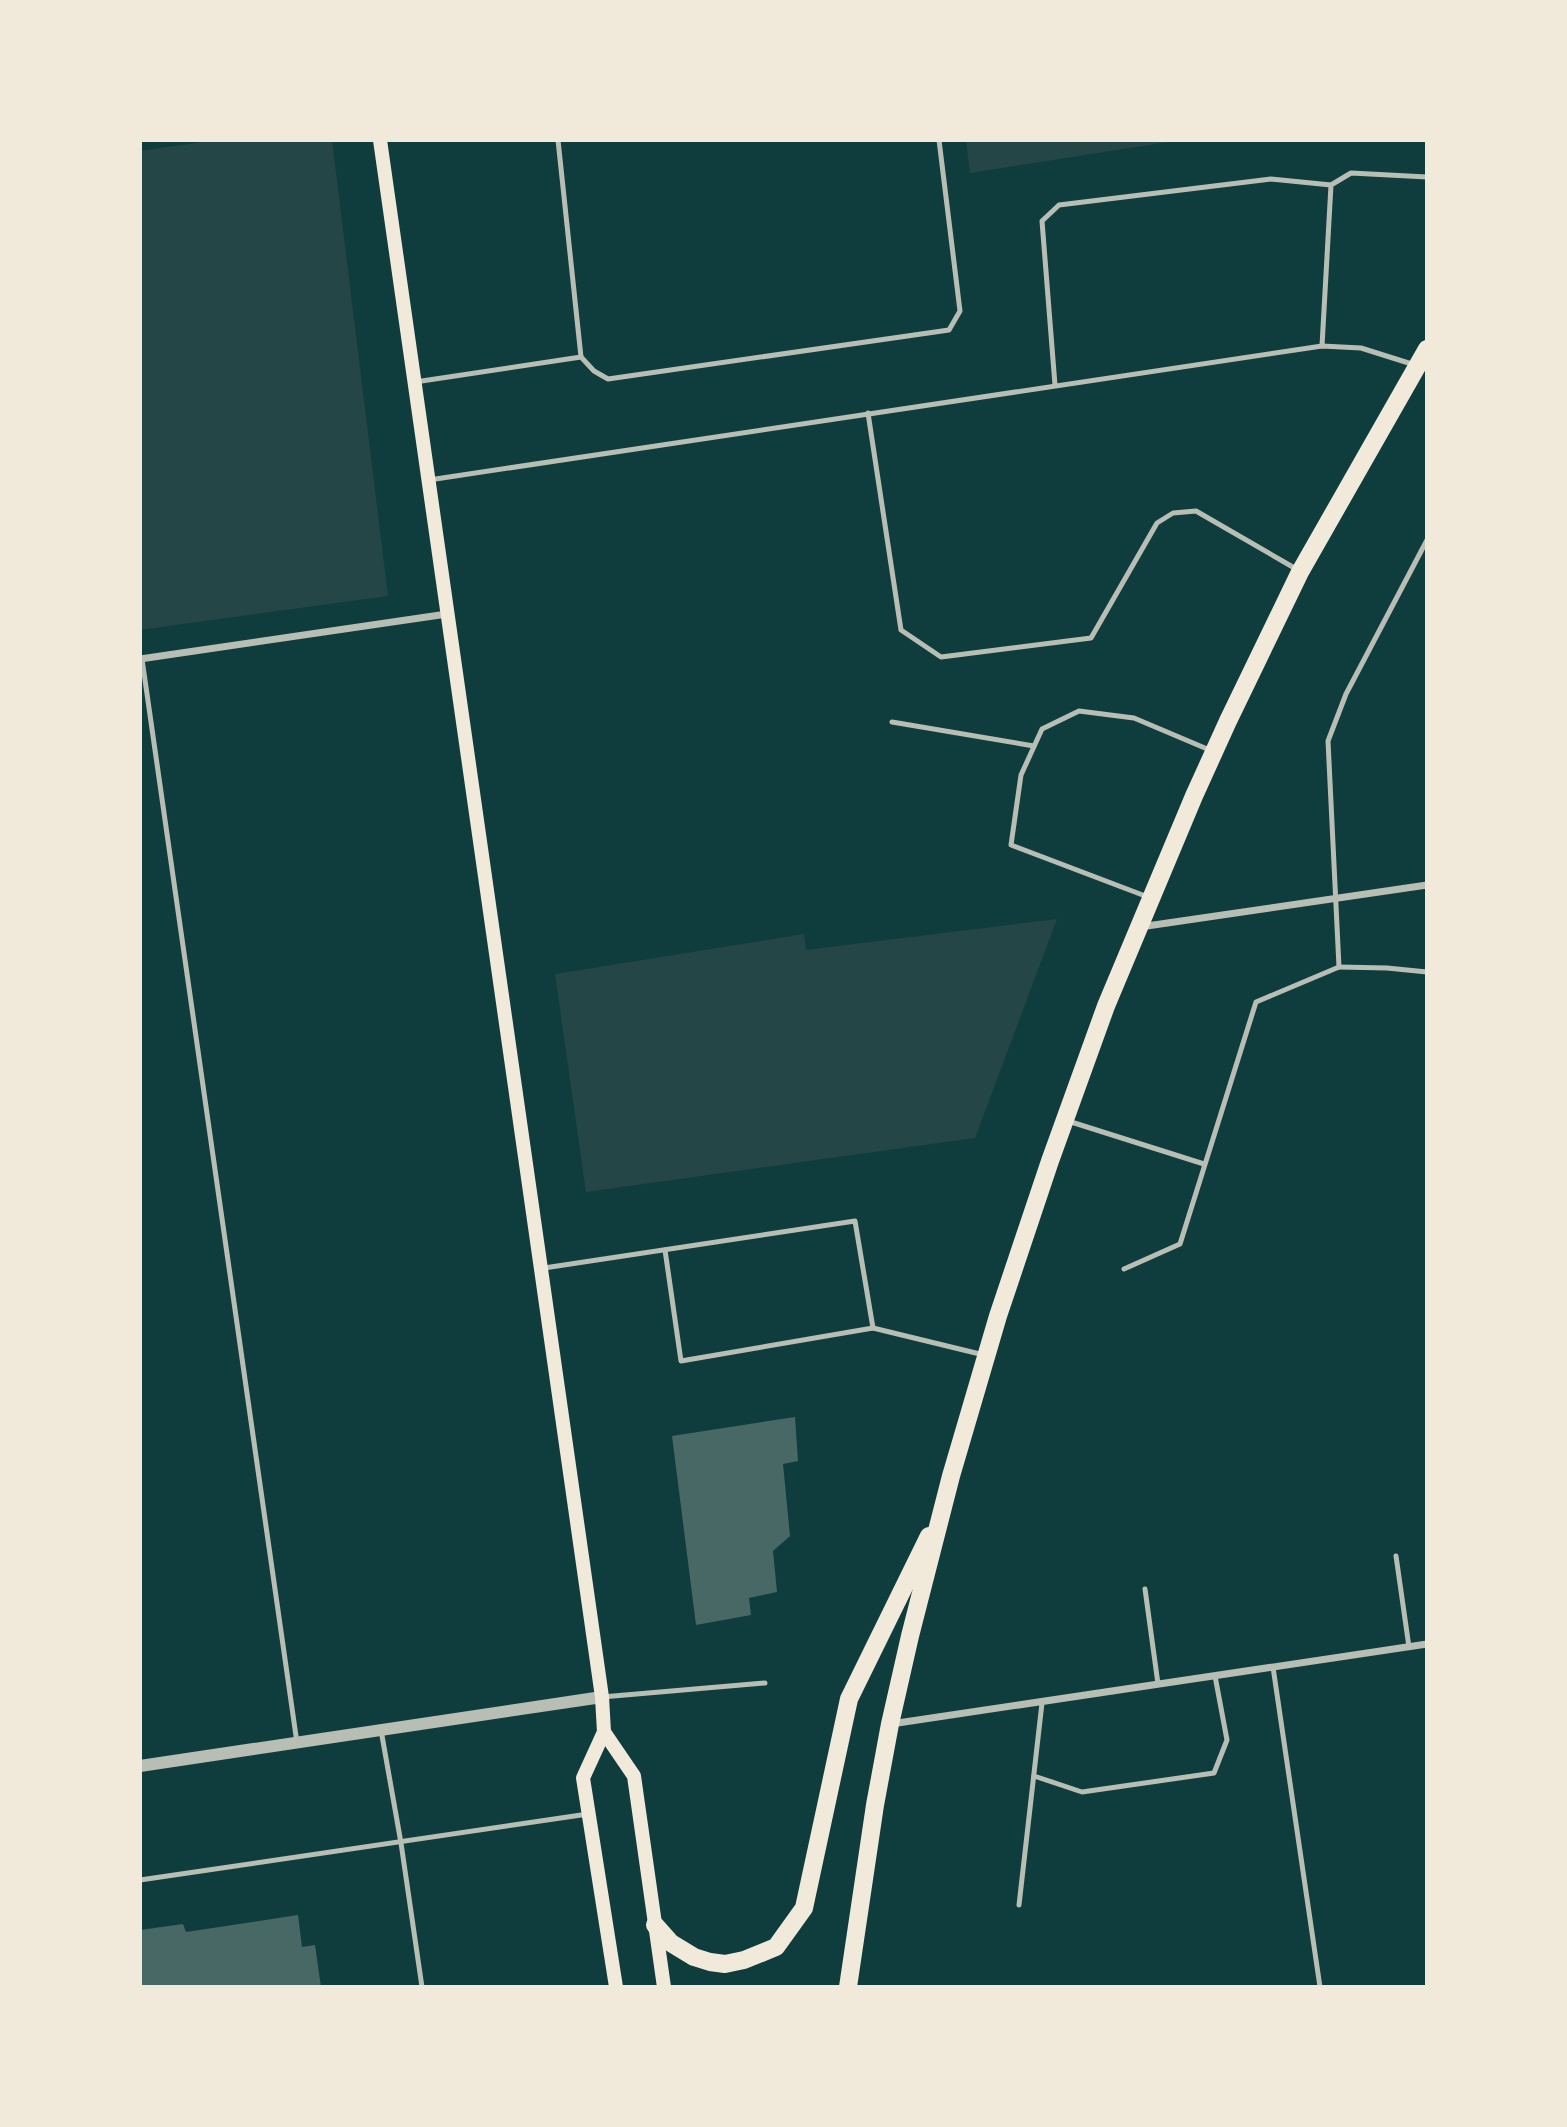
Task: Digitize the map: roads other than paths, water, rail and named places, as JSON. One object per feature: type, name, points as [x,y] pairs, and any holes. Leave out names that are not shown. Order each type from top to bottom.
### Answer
[{"type":"main road","points":[[380,140],[602,1697],[604,1732],[583,1778],[616,1987]]},
{"type":"main road","points":[[848,1987],[890,1724],[951,1476],[998,1316],[1065,1121],[1106,1006],[1151,898],[1194,796],[1263,646],[1300,572],[1427,349]]},
{"type":"main road","points":[[655,1925],[671,1943],[694,1957],[724,1964],[744,1960],[776,1947],[804,1908],[849,1699],[943,1508]]},
{"type":"main road","points":[[604,1732],[634,1776],[664,1987]]},
{"type":"street","points":[[141,659],[447,614]]},
{"type":"street","points":[[1139,927],[1427,884]]},
{"type":"street","points":[[890,1724],[1427,1644]]},
{"type":"street","points":[[140,1766],[602,1697]]},
{"type":"lane","points":[[558,140],[581,356],[594,371],[608,379],[949,330],[960,311],[939,140]]},
{"type":"lane","points":[[1055,385],[1042,221],[1059,205],[1271,179],[1331,185],[1351,173],[1427,177]]},
{"type":"lane","points":[[1322,346],[1331,185]]},
{"type":"lane","points":[[429,481],[1322,346],[1361,348],[1418,366]]},
{"type":"lane","points":[[415,382],[581,356]]},
{"type":"lane","points":[[868,414],[901,630],[942,657],[1091,638],[1157,523],[1172,513],[1196,511],[1300,572]]},
{"type":"lane","points":[[1339,967],[1328,741],[1346,694],[1427,540]]},
{"type":"lane","points":[[141,659],[297,1743]]},
{"type":"lane","points":[[1151,898],[1011,845],[1021,775],[1042,729],[1079,711],[1134,718],[1215,752]]},
{"type":"lane","points":[[892,722],[1034,746]]},
{"type":"lane","points":[[1124,1269],[1180,1244],[1256,1002],[1339,967],[1427,972]]},
{"type":"lane","points":[[1065,1121],[1204,1164]]},
{"type":"lane","points":[[541,1269],[855,1221],[873,1328]]},
{"type":"lane","points":[[665,1250],[681,1361],[873,1328],[987,1356]]},
{"type":"lane","points":[[1396,1556],[1409,1647]]},
{"type":"lane","points":[[1145,1589],[1158,1685]]},
{"type":"lane","points":[[1273,1667],[1320,1987]]},
{"type":"lane","points":[[1034,1776],[1082,1793],[1214,1773],[1227,1740],[1216,1675]]},
{"type":"lane","points":[[602,1697],[765,1683]]},
{"type":"lane","points":[[1019,1905],[1042,1703]]},
{"type":"lane","points":[[381,1730],[422,1987]]},
{"type":"lane","points":[[140,1880],[588,1814]]}]
